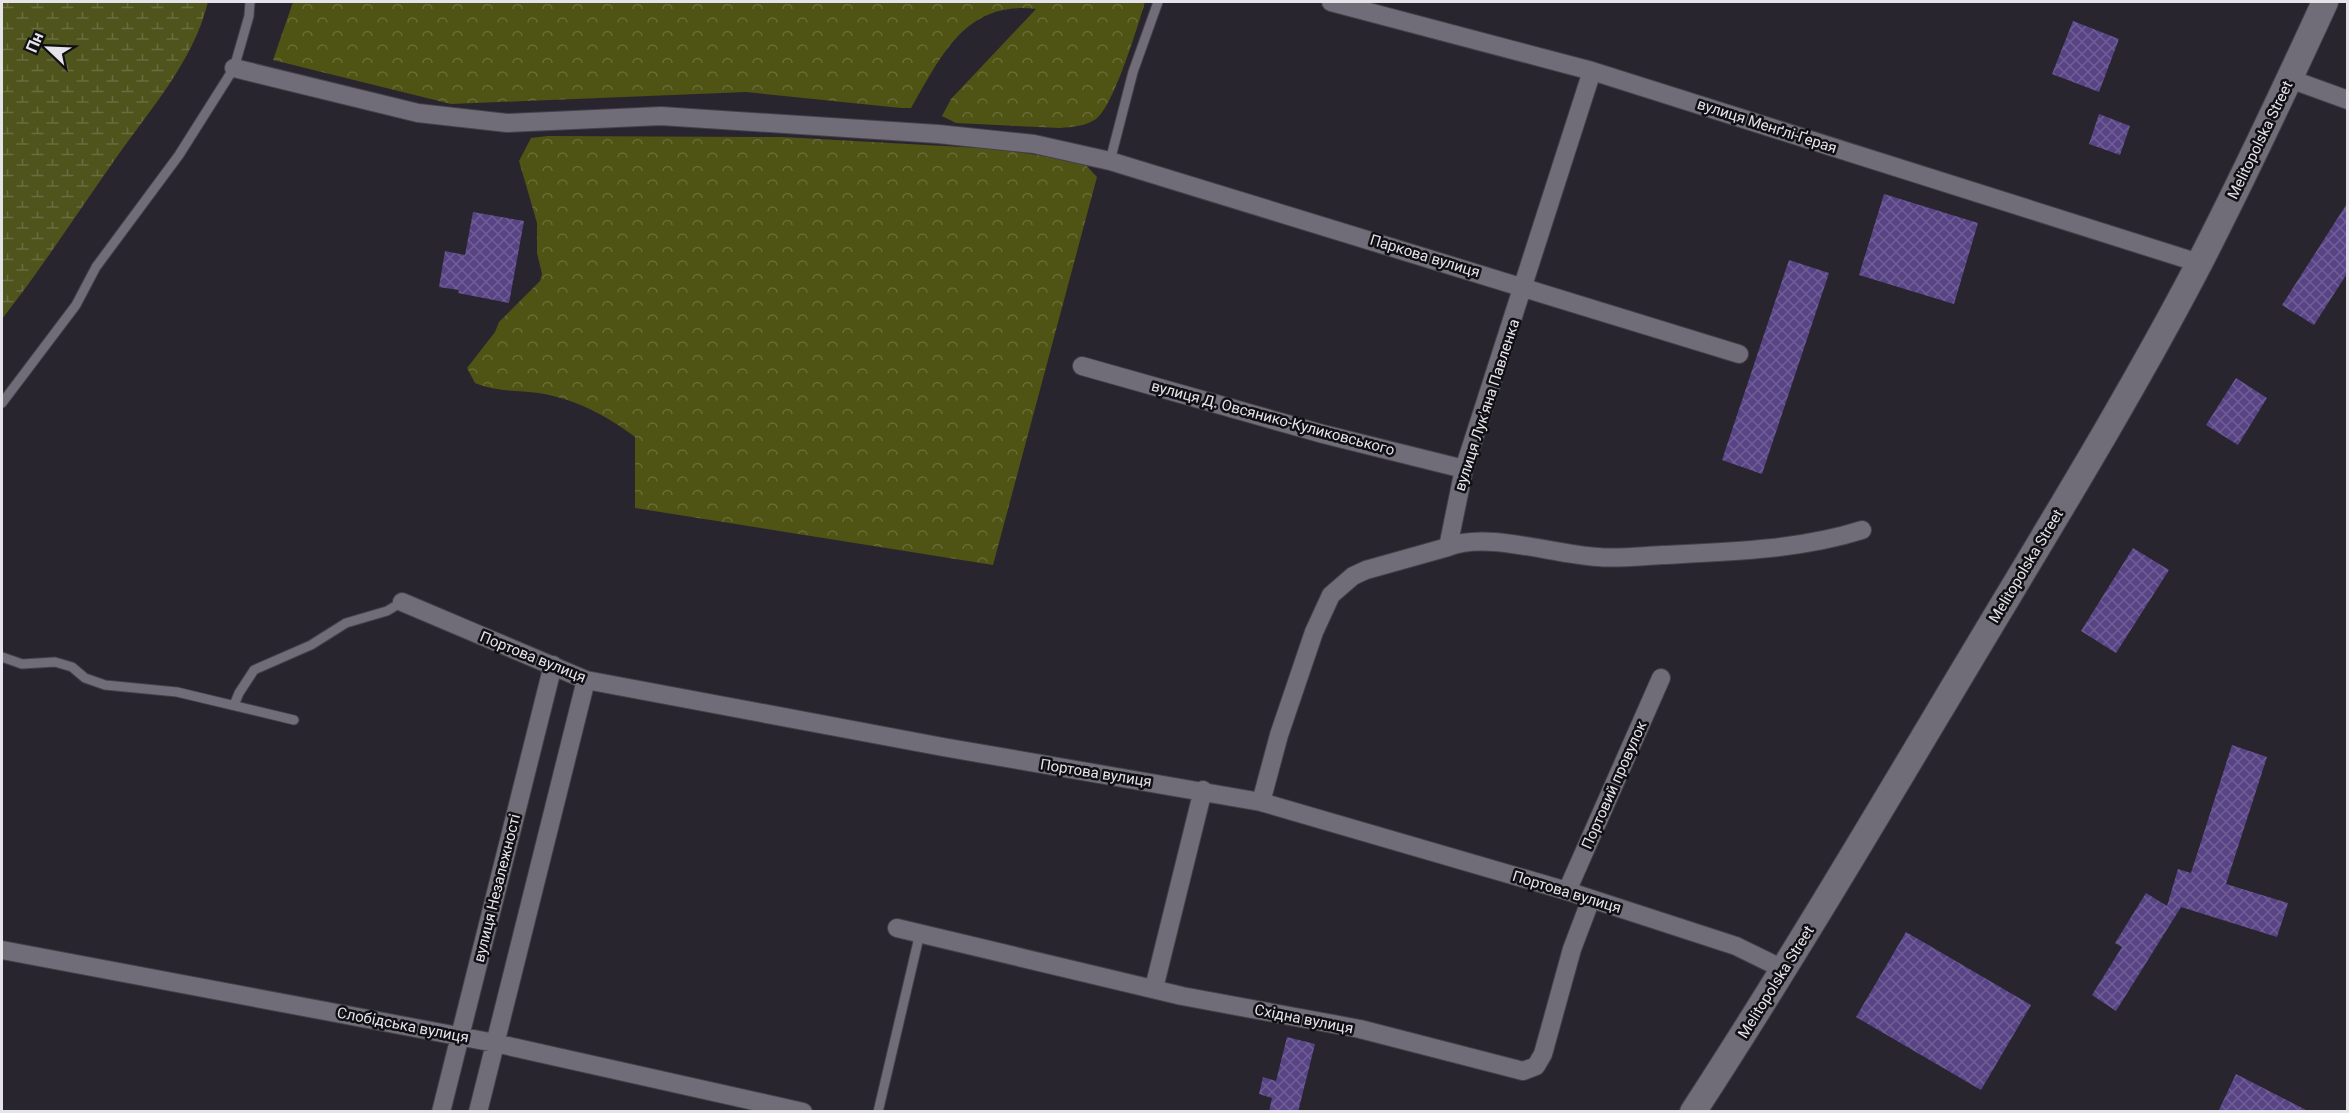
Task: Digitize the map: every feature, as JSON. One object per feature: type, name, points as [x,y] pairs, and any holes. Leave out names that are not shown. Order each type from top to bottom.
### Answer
[{"type":"main road","name":"Melitopolska Street","points":[[1693,1112],[1785,970],[2048,530],[2199,263],[2290,79],[2325,2]]},
{"type":"street","name":"вулиця Менґлі-Ґерая","points":[[1331,2],[1592,71],[2199,263]]},
{"type":"street","name":"Паркова вулиця","points":[[234,68],[429,114],[507,123],[661,116],[1034,144],[1110,161],[1525,286],[1739,354]]},
{"type":"street","name":"вулиця Лук'яна Павленка","points":[[1448,547],[1464,469],[1525,286],[1592,71]]},
{"type":"street","points":[[2290,79],[2348,100]]},
{"type":"street","name":"вулиця Д. Овсянико-Куликовського","points":[[1082,366],[1323,434],[1464,469]]},
{"type":"street","points":[[1261,802],[1279,735],[1314,632],[1331,595],[1353,576],[1366,570],[1469,542],[1510,544],[1598,557],[1688,554],[1833,539],[1862,530]]},
{"type":"street","name":"Портова вулиця","points":[[402,602],[586,680],[943,747],[1203,790],[1261,802],[1567,891],[1736,946],[1785,970]]},
{"type":"street","name":"вулиця Незалежності","points":[[441,1112],[553,665]]},
{"type":"street","name":"Портовий провулок","points":[[1567,891],[1661,678]]},
{"type":"street","points":[[478,1112],[586,680]]},
{"type":"street","points":[[1154,988],[1203,790]]},
{"type":"street","name":"Східна вулиця","points":[[897,928],[1182,996],[1360,1029],[1523,1071],[1536,1066],[1543,1054],[1572,949],[1591,899]]},
{"type":"street","name":"Слобідська вулиця","points":[[2,950],[495,1043],[802,1112]]},
{"type":"lane","points":[[2,402],[76,305],[96,267],[179,155],[234,68],[249,16],[250,2]]},
{"type":"lane","points":[[1110,161],[1133,72],[1158,2]]},
{"type":"lane","points":[[234,705],[254,670],[311,645],[346,623],[387,611],[402,602]]},
{"type":"lane","points":[[2,657],[22,664],[55,662],[72,667],[85,678],[105,685],[177,692],[294,720]]},
{"type":"lane","points":[[878,1112],[920,933]]},
{"type":"green space","points":[[2,2],[208,2],[192,45],[170,84],[2,319]]},
{"type":"green space","points":[[293,2],[1145,2],[1125,64],[1103,111],[1096,119],[1088,123],[1060,128],[956,123],[942,116],[951,99],[1036,9],[1011,9],[990,14],[972,23],[944,53],[911,108],[746,92],[451,104],[273,60]]},
{"type":"green space","points":[[548,136],[783,137],[998,149],[1083,162],[1097,177],[993,565],[635,508],[635,437],[601,415],[565,399],[539,393],[491,388],[475,383],[467,368],[495,332],[499,322],[540,281],[542,274],[537,253],[537,223],[519,161],[531,138]]},
{"type":"building","points":[[2073,21],[2119,39],[2099,92],[2052,74]]},
{"type":"building","points":[[2099,114],[2130,126],[2120,155],[2089,144]]},
{"type":"building","points":[[1884,194],[1978,223],[1954,304],[1859,275]]},
{"type":"building","points":[[2348,202],[2348,272],[2314,325],[2282,305]]},
{"type":"building","points":[[473,212],[524,221],[509,303],[439,287],[445,251],[465,255]]},
{"type":"building","points":[[1789,260],[1829,273],[1762,474],[1722,460]]},
{"type":"building","points":[[2236,378],[2267,398],[2238,445],[2206,425]]},
{"type":"building","points":[[2133,548],[2169,570],[2116,653],[2081,631]]},
{"type":"building","points":[[2232,745],[2267,757],[2226,884],[2288,903],[2277,937],[2181,907],[2116,1011],[2092,995],[2122,947],[2115,943],[2146,893],[2167,906],[2178,869],[2191,873]]},
{"type":"building","points":[[1906,932],[2031,1005],[1981,1090],[1856,1017]]},
{"type":"building","points":[[1287,1037],[1315,1044],[1298,1112],[1269,1112],[1272,1098],[1259,1094],[1263,1077],[1276,1081]]},
{"type":"building","points":[[2236,1074],[2310,1112],[2218,1112]]}]
